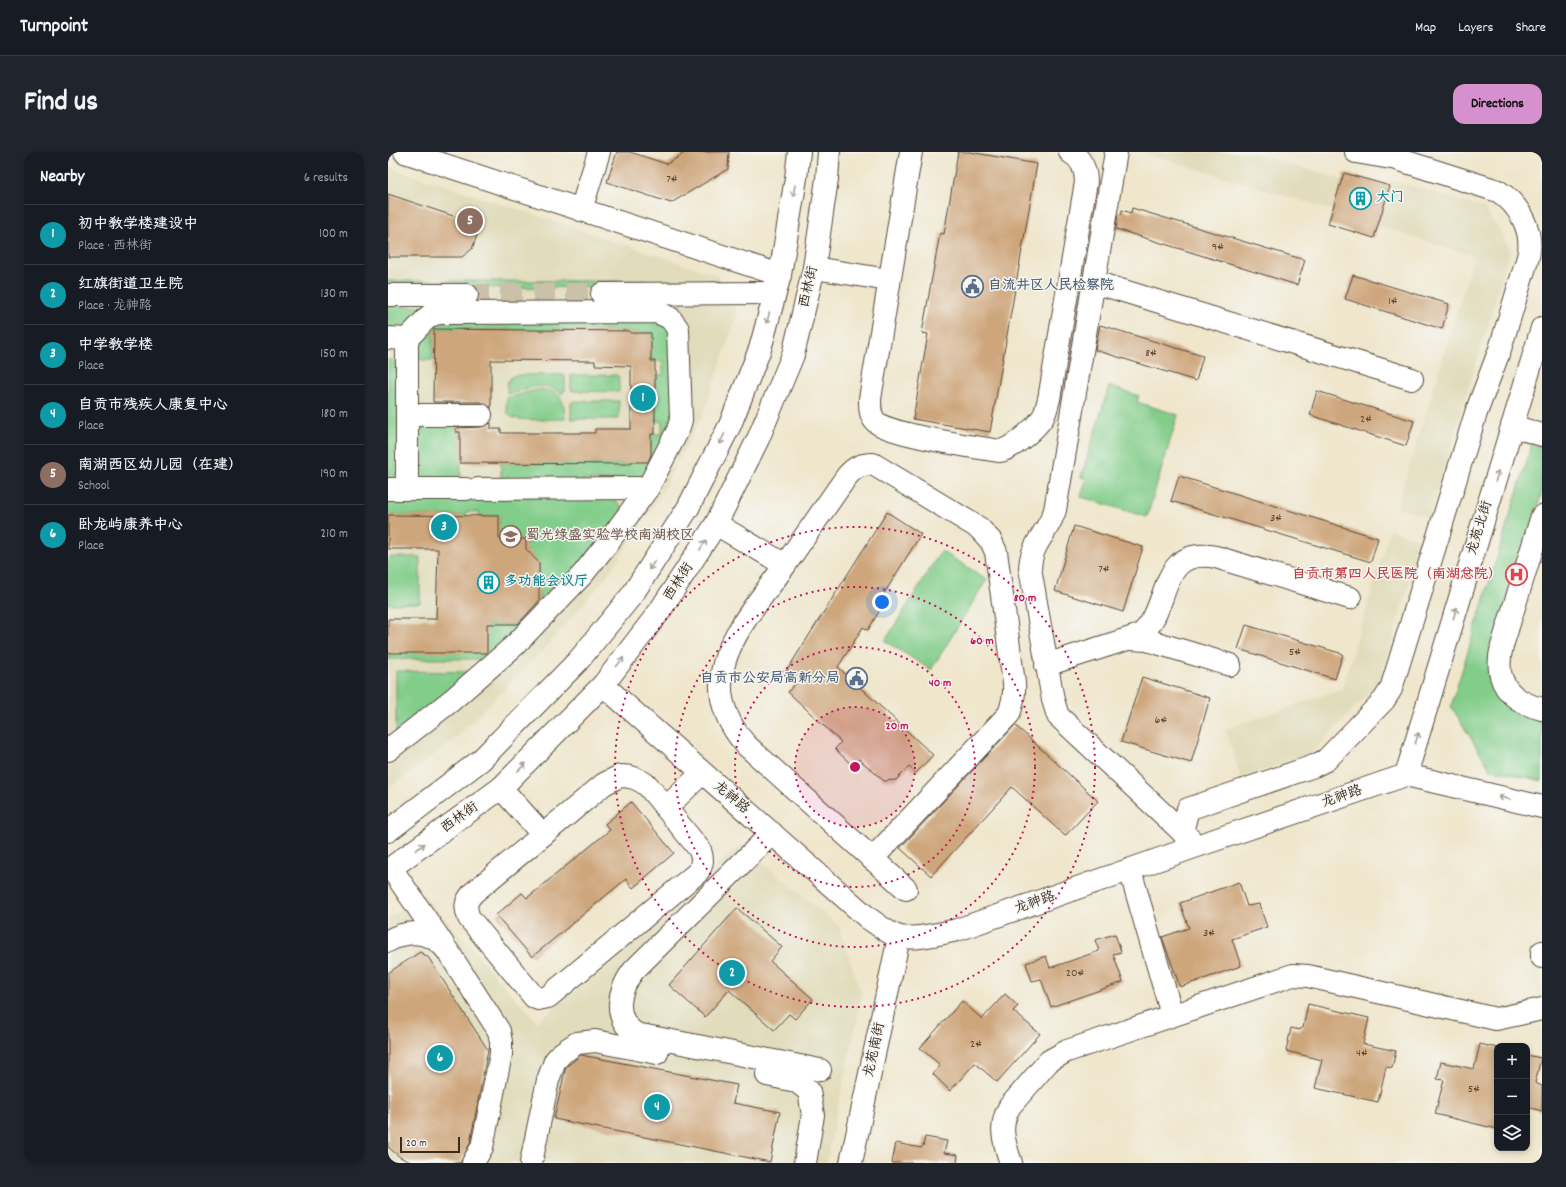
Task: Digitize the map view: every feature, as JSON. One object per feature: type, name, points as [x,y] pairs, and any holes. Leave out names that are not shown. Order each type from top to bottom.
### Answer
[{"type":"street","points":[[405,152],[581,210],[777,284]]},
{"type":"street","points":[[581,210],[600,152]]},
{"type":"street","points":[[388,831],[481,760],[578,661],[632,595],[688,508],[730,425],[760,349],[777,284],[796,178],[799,152]]},
{"type":"street","name":"西林街","points":[[390,869],[501,788],[603,685],[659,612],[716,524],[758,439],[793,355],[814,268],[827,180],[829,152]]},
{"type":"street","points":[[911,152],[870,399],[870,414],[886,429],[994,450],[1006,450],[1038,423],[1043,417],[1049,399],[1086,182],[1086,173],[1082,164],[1078,158],[1070,152]]},
{"type":"street","points":[[1116,152],[1055,510],[1052,521],[1036,543],[1030,559],[1031,575],[1055,709],[1064,723],[1189,839]]},
{"type":"street","points":[[1189,839],[1188,809],[1314,766],[1326,760],[1388,694],[1476,413],[1500,349],[1528,257],[1530,242],[1528,229],[1512,202],[1498,191],[1397,159],[1356,152]]},
{"type":"street","points":[[814,268],[889,280]]},
{"type":"street","points":[[1094,282],[1412,379]]},
{"type":"street","points":[[602,294],[777,284]]},
{"type":"street","points":[[388,295],[467,295]]},
{"type":"street","points":[[388,750],[452,700],[521,640],[582,574],[606,545],[648,488],[678,430],[681,420],[678,334],[675,323],[664,314],[657,312],[439,313],[429,316],[397,339],[407,415],[397,489],[472,490],[648,488]]},
{"type":"street","name":"龙苑北街","points":[[1406,775],[1542,328]]},
{"type":"street","points":[[407,415],[481,415]]},
{"type":"street","points":[[1512,426],[1542,435]]},
{"type":"street","points":[[872,859],[1008,714],[1014,703],[1015,693],[996,552],[991,541],[979,528],[873,464],[864,464],[854,468],[847,476],[734,638],[724,660],[720,679],[727,719],[735,732],[746,744],[872,859],[906,889]]},
{"type":"street","points":[[1542,516],[1502,646],[1499,663],[1503,682],[1508,691],[1524,703],[1542,709]]},
{"type":"street","points":[[716,524],[785,565]]},
{"type":"street","points":[[1046,665],[1131,639],[1148,628],[1159,607],[1172,571],[1186,561],[1209,556],[1350,598]]},
{"type":"street","points":[[1159,607],[1160,621],[1165,633],[1175,645],[1184,651]]},
{"type":"street","points":[[1131,639],[1147,640],[1230,665]]},
{"type":"street","name":"龙神路","points":[[603,685],[868,918],[883,929],[898,937],[932,936],[957,930],[1130,870],[1189,839],[1406,775]]},
{"type":"street","points":[[666,808],[702,773]]},
{"type":"street","points":[[1406,775],[1542,807]]},
{"type":"street","points":[[620,776],[631,776],[639,779],[648,786],[700,850],[702,855],[702,867],[697,873],[548,997],[538,999],[534,997],[469,918],[466,905],[473,893],[543,835],[604,784],[620,776]]},
{"type":"street","points":[[501,788],[543,835]]},
{"type":"street","points":[[772,833],[634,970],[625,981],[622,991],[620,1012],[622,1021],[628,1029],[636,1034],[820,1070]]},
{"type":"street","points":[[390,869],[444,946],[497,1026],[501,1042],[501,1054],[482,1147],[473,1163]]},
{"type":"street","points":[[1130,870],[1172,1015]]},
{"type":"street","points":[[388,941],[404,934],[420,933],[434,938],[444,946]]},
{"type":"street","name":"龙苑南街","points":[[851,1163],[898,937]]},
{"type":"street","points":[[1542,952],[1542,957]]},
{"type":"street","points":[[1011,1163],[1003,1138],[1002,1125],[1005,1114],[1010,1106],[1049,1062],[1067,1051],[1284,978],[1301,975],[1496,1019],[1542,1009]]},
{"type":"street","points":[[531,1163],[548,1080],[555,1061],[568,1047],[577,1042],[595,1041],[796,1081],[803,1085],[809,1091],[813,1115],[805,1163]]},
{"type":"shaded area","points":[[1141,152],[1251,152],[1341,179],[1332,210]]},
{"type":"shaded area","name":"蜀光绿盛实验学校南湖校区","points":[[388,167],[717,275],[738,313],[704,411],[660,496],[608,575],[547,646],[457,737],[388,789]]},
{"type":"shaded area","points":[[1391,180],[1484,208],[1511,249],[1429,518],[1397,507],[1474,256],[1378,226]]},
{"type":"shaded area","points":[[1390,530],[1422,540],[1380,681],[1310,754],[1241,778],[1225,729],[1342,689]]},
{"type":"shaded area","points":[[741,845],[839,926],[862,996],[826,1163],[388,1163],[388,918],[423,895],[537,1022]]},
{"type":"green space","points":[[388,281],[720,281],[724,287],[388,288]]},
{"type":"green space","points":[[388,306],[438,307],[407,326],[400,325],[388,329]]},
{"type":"green space","points":[[660,318],[670,325],[677,423],[648,479],[501,482],[501,463],[630,464],[630,462],[651,461],[651,434],[662,434],[662,421],[655,421],[655,375],[663,375],[663,361],[651,361],[651,333],[630,333],[630,331],[433,329],[433,360],[421,360],[418,358],[418,339],[431,322]]},
{"type":"green space","points":[[388,359],[400,364],[396,476],[388,482]]},
{"type":"green space","points":[[565,375],[565,390],[562,394],[554,389],[541,386],[507,394],[507,383],[512,376]]},
{"type":"green space","points":[[571,375],[617,375],[619,377],[619,392],[571,390]]},
{"type":"green space","points":[[1109,386],[1139,396],[1137,402],[1178,415],[1147,517],[1081,497],[1086,479],[1081,477]]},
{"type":"green space","points":[[540,389],[557,394],[564,407],[565,419],[527,420],[514,418],[508,414],[506,405],[507,398]]},
{"type":"green space","points":[[574,401],[619,401],[619,419],[571,419],[571,403]]},
{"type":"green space","points":[[412,420],[456,420],[456,432],[460,432],[461,483],[424,482],[417,477]]},
{"type":"green space","name":"自贡市第四人民医院（南湖总院）","points":[[1532,444],[1542,447],[1542,492],[1493,653],[1504,701],[1514,710],[1542,719],[1542,781],[1490,769],[1451,706]]},
{"type":"green space","points":[[388,495],[612,497],[622,507],[621,515],[503,653],[487,653],[480,659],[388,659],[388,653],[487,625],[526,624],[526,614],[539,601],[539,563],[526,549],[526,539],[496,539],[499,538],[499,516],[479,516],[479,512],[466,512],[466,516],[388,515]]},
{"type":"green space","points":[[941,551],[987,579],[931,670],[885,641]]},
{"type":"green space","points":[[388,557],[420,557],[420,603],[388,604]]},
{"type":"green space","points":[[396,671],[472,672],[396,733]]},
{"type":"building","points":[[617,152],[630,152],[667,164],[686,152],[729,152],[728,169],[671,203],[607,182]]},
{"type":"building","name":"自流井区人民检察院","points":[[958,152],[970,152],[1037,164],[990,432],[913,419],[928,334],[922,333],[940,233],[944,234]]},
{"type":"building","name":"大门","points":[[1344,173],[1390,186],[1374,238],[1328,224]]},
{"type":"building","points":[[388,194],[468,221],[475,228],[477,235],[472,249],[462,257],[388,257]]},
{"type":"building","points":[[1132,208],[1305,260],[1297,285],[1116,229],[1118,214],[1121,215],[1122,210],[1131,213]]},
{"type":"building","points":[[1353,275],[1449,304],[1442,329],[1345,299]]},
{"type":"building","points":[[1100,325],[1203,356],[1196,381],[1095,350]]},
{"type":"building","points":[[434,329],[630,331],[630,333],[651,333],[651,361],[655,361],[655,434],[651,434],[651,455],[648,462],[630,462],[630,464],[460,463],[460,432],[456,432],[456,428],[481,427],[491,423],[491,429],[501,429],[501,433],[595,433],[595,429],[631,429],[631,366],[595,365],[595,361],[491,360],[491,408],[481,402],[433,402]]},
{"type":"building","points":[[1317,391],[1414,421],[1406,446],[1310,415]]},
{"type":"building","points":[[1179,476],[1378,538],[1371,562],[1171,501]]},
{"type":"building","points":[[887,512],[921,534],[877,605],[881,608],[868,630],[863,627],[838,667],[933,755],[916,773],[909,767],[896,780],[884,781],[859,759],[853,766],[835,749],[841,742],[788,692],[796,683],[784,675]]},
{"type":"building","points":[[388,515],[499,516],[499,539],[526,539],[526,549],[539,563],[539,601],[518,624],[487,624],[487,653],[388,653],[388,619],[436,619],[438,549],[388,549]]},
{"type":"building","points":[[1074,526],[1143,547],[1123,612],[1055,591]]},
{"type":"building","points":[[1246,625],[1343,654],[1335,679],[1238,649]]},
{"type":"building","points":[[1142,677],[1210,698],[1191,763],[1121,742]]},
{"type":"building","points":[[1015,725],[1098,801],[1065,836],[1012,787],[931,876],[900,848]]},
{"type":"building","points":[[631,802],[674,853],[633,888],[626,879],[532,957],[496,915],[522,893],[527,898],[610,830],[605,824]]},
{"type":"building","points":[[1239,882],[1247,906],[1259,904],[1267,927],[1232,939],[1241,966],[1180,987],[1162,937],[1189,928],[1180,903]]},
{"type":"building","points":[[737,908],[782,947],[770,961],[813,999],[795,1019],[789,1014],[774,1030],[729,990],[705,1017],[669,985]]},
{"type":"building","points":[[1115,934],[1121,952],[1113,954],[1123,982],[1051,1007],[1041,979],[1032,981],[1026,963],[1046,956],[1050,968],[1099,951],[1095,940]]},
{"type":"building","points":[[420,952],[428,957],[488,1050],[470,1143],[461,1162],[457,1163],[412,1163],[400,1157],[388,1147],[388,973]]},
{"type":"building","points":[[1005,994],[1018,1006],[1013,1011],[1040,1034],[997,1082],[975,1063],[950,1091],[933,1074],[939,1067],[939,1064],[920,1048],[962,1001],[982,1019]]},
{"type":"building","points":[[1308,1004],[1369,1018],[1363,1044],[1396,1051],[1392,1068],[1386,1067],[1378,1102],[1315,1088],[1322,1060],[1286,1051],[1291,1028],[1300,1030],[1303,1028]]},
{"type":"building","points":[[1480,1044],[1494,1047],[1494,1128],[1435,1114],[1444,1080],[1437,1079],[1441,1062],[1474,1069]]},
{"type":"building","points":[[581,1055],[737,1085],[733,1103],[780,1112],[770,1162],[554,1119],[566,1067]]},
{"type":"building","points":[[1530,1056],[1541,1058],[1535,1083],[1542,1086],[1542,1111],[1530,1108]]},
{"type":"building","points":[[925,1137],[947,1141],[944,1153],[958,1155],[957,1163],[892,1163],[896,1143],[921,1148]]},
{"type":"tunnel","points":[[467,295],[602,294]]},
{"type":"place","name":"大门","points":[[1361,198]]},
{"type":"place","name":"南湖西区幼儿园（在建）","points":[[470,221]]},
{"type":"place","name":"自流井区人民检察院","points":[[973,286]]},
{"type":"place","name":"初中教学楼建设中","points":[[643,398]]},
{"type":"place","name":"中学教学楼","points":[[444,527]]},
{"type":"place","name":"蜀光绿盛实验学校南湖校区","points":[[511,536]]},
{"type":"place","name":"自贡市第四人民医院（南湖总院）","points":[[1517,575]]},
{"type":"place","name":"多功能会议厅","points":[[488,582]]},
{"type":"place","name":"自贡市公安局高新分局","points":[[856,679]]},
{"type":"place","name":"红旗街道卫生院","points":[[732,973]]},
{"type":"place","name":"卧龙屿康养中心","points":[[440,1058]]},
{"type":"place","name":"自贡市残疾人康复中心","points":[[657,1107]]}]
